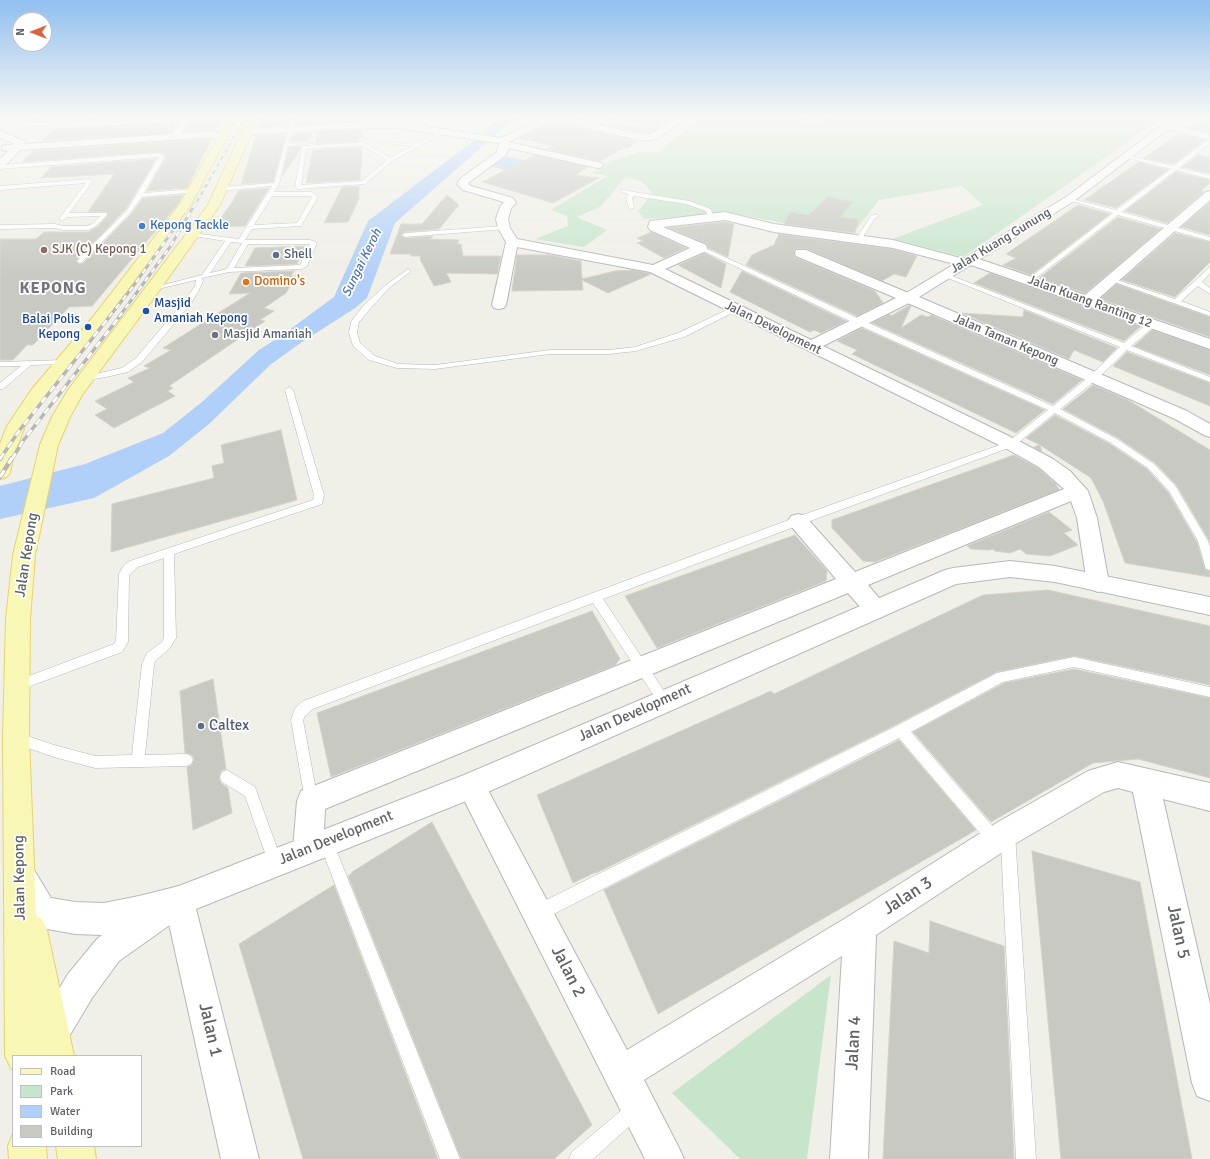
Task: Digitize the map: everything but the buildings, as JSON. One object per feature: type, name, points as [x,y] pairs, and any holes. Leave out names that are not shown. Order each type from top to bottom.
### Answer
[{"type":"main road","points":[[2,465],[16,426],[38,393],[98,320],[184,206],[194,191],[204,170]]},
{"type":"main road","name":"Jalan Kepong","points":[[23,1055],[16,738],[18,619],[24,555],[49,445],[74,394],[194,234],[214,205],[230,170]]},
{"type":"main road","points":[[20,876],[54,1044]]},
{"type":"main road","points":[[27,1147],[28,1159]]},
{"type":"main road","points":[[74,1147],[77,1159]]},
{"type":"street","points":[[475,170],[462,184],[467,188],[509,200],[510,203],[506,207],[502,219],[504,228],[512,242],[499,306]]},
{"type":"street","name":"Jalan Kuang Gunung","points":[[810,346],[908,298],[1070,199],[1108,170]]},
{"type":"street","points":[[1088,300],[1210,194]]},
{"type":"street","name":"Jalan Kuang Ranting 12","points":[[701,248],[654,227],[654,224],[658,222],[686,221],[725,216],[769,227],[908,247],[968,261],[1030,280],[1210,344]]},
{"type":"street","name":"Jalan Development","points":[[512,242],[654,268],[1011,444],[1046,463],[1063,476],[1078,491],[1087,518],[1098,583]]},
{"type":"street","points":[[654,268],[701,248]]},
{"type":"street","name":"Jalan Taman Kepong","points":[[800,253],[1094,377],[1181,415],[1210,430]]},
{"type":"street","points":[[317,845],[311,801],[1078,491]]},
{"type":"street","points":[[798,521],[876,610]]},
{"type":"street","name":"Jalan Development","points":[[20,876],[42,912],[75,918],[104,919],[139,912],[180,901],[317,845],[471,786],[953,576],[1010,569],[1055,574],[1210,606]]},
{"type":"street","name":"Jalan 3","points":[[621,1074],[860,928],[1002,836],[1098,780],[1118,775],[1210,797]]},
{"type":"street","name":"Jalan 5","points":[[1145,781],[1210,1083]]},
{"type":"street","name":"Jalan 2","points":[[471,786],[665,1159]]},
{"type":"street","name":"Jalan Development","points":[[54,1044],[80,986],[108,950],[180,901]]},
{"type":"street","name":"Jalan 1","points":[[180,901],[240,1159]]},
{"type":"street","name":"Jalan 4","points":[[849,1159],[860,928]]},
{"type":"lane","points":[[80,261],[129,211],[154,170]]},
{"type":"lane","points":[[229,270],[250,227],[271,194],[276,184],[280,170]]},
{"type":"lane","points":[[301,170],[298,187],[363,183],[378,170]]},
{"type":"lane","points":[[1030,280],[1172,170]]},
{"type":"lane","points":[[1183,170],[1210,177]]},
{"type":"lane","points":[[0,188],[90,181],[65,216],[55,226]]},
{"type":"lane","points":[[222,189],[276,184]]},
{"type":"lane","points":[[623,190],[633,194],[686,202],[705,207],[709,210],[710,217]]},
{"type":"lane","points":[[140,195],[194,191]]},
{"type":"lane","points":[[250,227],[299,225],[315,197],[312,194],[271,194]]},
{"type":"lane","points":[[631,208],[629,198],[633,194]]},
{"type":"lane","points":[[1070,199],[1210,239]]},
{"type":"lane","points":[[0,227],[91,227],[104,214],[65,216]]},
{"type":"lane","points":[[859,239],[873,217],[876,216]]},
{"type":"lane","points":[[405,235],[504,228]]},
{"type":"lane","points":[[154,288],[229,270],[302,267],[305,265],[314,243],[244,242],[194,234]]},
{"type":"lane","points":[[85,379],[124,370],[139,360],[189,300],[198,286],[201,276],[229,240]]},
{"type":"lane","points":[[701,248],[859,322],[1054,409],[1114,441],[1151,466],[1172,489],[1203,541],[1210,566]]},
{"type":"lane","points":[[1176,302],[1210,269]]},
{"type":"lane","points":[[408,271],[388,286],[366,308],[355,322],[353,333],[356,344],[372,358],[397,366],[436,367],[550,352],[609,352],[636,349],[681,335],[736,309]]},
{"type":"lane","points":[[945,275],[1210,380]]},
{"type":"lane","points":[[1112,280],[1210,314]]},
{"type":"lane","points":[[1198,282],[1210,292]]},
{"type":"lane","points":[[311,801],[297,720],[300,712],[308,705],[798,521],[1011,444],[1094,377],[1126,346],[1152,324]]},
{"type":"lane","points":[[0,364],[64,362]]},
{"type":"lane","points":[[0,387],[29,363]]},
{"type":"lane","points":[[17,686],[109,653],[118,648],[122,642],[124,574],[128,568],[134,564],[318,502],[319,496],[288,390]]},
{"type":"lane","points":[[138,761],[148,664],[151,657],[166,645],[170,638],[170,552]]},
{"type":"lane","points":[[596,598],[664,701]]},
{"type":"lane","points":[[537,913],[900,730],[1001,677],[1074,662],[1210,692]]},
{"type":"lane","points":[[900,730],[1002,836],[1026,1159]]},
{"type":"lane","points":[[16,738],[54,751],[95,762],[186,760]]},
{"type":"lane","points":[[227,777],[250,792],[276,862]]},
{"type":"lane","points":[[317,845],[450,1159]]},
{"type":"lane","points":[[579,1159],[638,1107]]},
{"type":"green space","points":[[596,170],[1088,170],[963,257],[893,239],[983,205],[962,186],[879,200],[851,236],[732,213],[644,219],[638,211],[653,193],[641,181],[625,178],[600,207],[577,217],[607,230],[584,247],[535,239],[568,226],[567,216],[551,210],[607,176],[591,173]]},
{"type":"green space","points":[[831,975],[807,1159],[740,1159],[672,1093]]},
{"type":"water","name":"Sungai Keroh","points":[[435,170],[455,170],[395,223],[367,298],[355,308],[299,344],[270,365],[209,424],[169,456],[94,498],[0,519],[0,486],[85,464],[163,433],[202,402],[259,350],[281,336],[334,297],[368,221]]},
{"type":"railway","points":[[195,205],[215,170]]},
{"type":"railway","points":[[119,317],[170,247],[195,204]]},
{"type":"railway","points":[[109,317],[132,288],[176,226]]},
{"type":"railway","points":[[1,458],[0,459],[19,431],[110,316]]},
{"type":"railway","points":[[12,459],[23,441],[120,316]]},
{"type":"railway","points":[[0,477],[12,458]]},
{"type":"place","name":"Kepong Tackle","points":[[142,226]]},
{"type":"place","name":"SJK (C) Kepong 1","points":[[44,250]]},
{"type":"place","name":"Shell","points":[[276,255]]},
{"type":"place","name":"Domino's","points":[[246,282]]},
{"type":"place","name":"Masjid Amaniah Kepong","points":[[146,311]]},
{"type":"place","name":"Balai Polis Kepong","points":[[88,327]]},
{"type":"place","name":"Masjid Amaniah","points":[[215,335]]},
{"type":"place","name":"Caltex","points":[[201,726]]},
{"type":"district","name":"KEPONG","points":[[53,289]]}]
